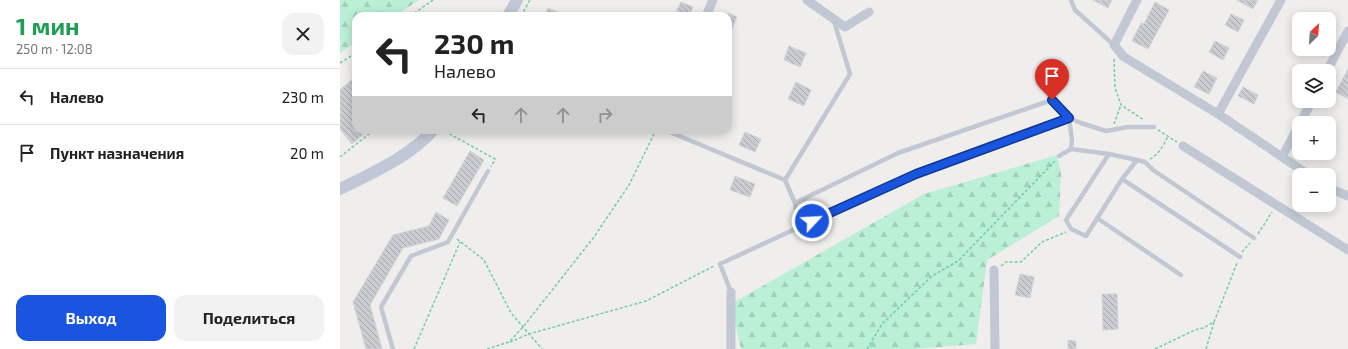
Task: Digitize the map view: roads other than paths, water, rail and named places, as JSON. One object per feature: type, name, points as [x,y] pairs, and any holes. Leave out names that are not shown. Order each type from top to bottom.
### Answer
[{"type":"main road","points":[[510,12],[517,0]]},
{"type":"main road","points":[[340,189],[379,170],[423,141],[429,134]]},
{"type":"street","points":[[708,12],[713,0]]},
{"type":"street","points":[[807,0],[845,27],[869,12]]},
{"type":"street","points":[[1137,0],[1114,45],[1124,58],[1218,114],[1298,168]]},
{"type":"street","points":[[1218,114],[1281,0]]},
{"type":"street","points":[[1331,64],[1348,31]]},
{"type":"street","points":[[1282,157],[1292,139]]},
{"type":"street","points":[[1183,146],[1348,250]]},
{"type":"street","points":[[1336,191],[1348,196]]},
{"type":"street","points":[[994,270],[995,349]]},
{"type":"street","points":[[731,292],[731,349]]},
{"type":"lane","points":[[1071,0],[1075,10],[1114,45]]},
{"type":"lane","points":[[785,180],[850,74],[833,18]]},
{"type":"lane","points":[[795,203],[898,153],[1052,100],[1069,118],[1106,131],[1128,127],[1154,127]]},
{"type":"lane","points":[[1069,118],[1072,140],[1071,149]]},
{"type":"lane","points":[[731,292],[720,264],[916,174],[1069,118]]},
{"type":"lane","points":[[675,134],[785,180],[795,203],[799,227]]},
{"type":"lane","points":[[1059,156],[1071,149],[1110,154],[1145,162],[1153,170],[1254,238]]},
{"type":"lane","points":[[1110,154],[1066,220],[1071,229],[1086,236],[1122,179],[1137,160]]},
{"type":"lane","points":[[393,349],[381,307],[411,256],[448,242],[488,171]]},
{"type":"lane","points":[[1122,179],[1240,257]]},
{"type":"lane","points":[[1098,218],[1181,275]]}]
